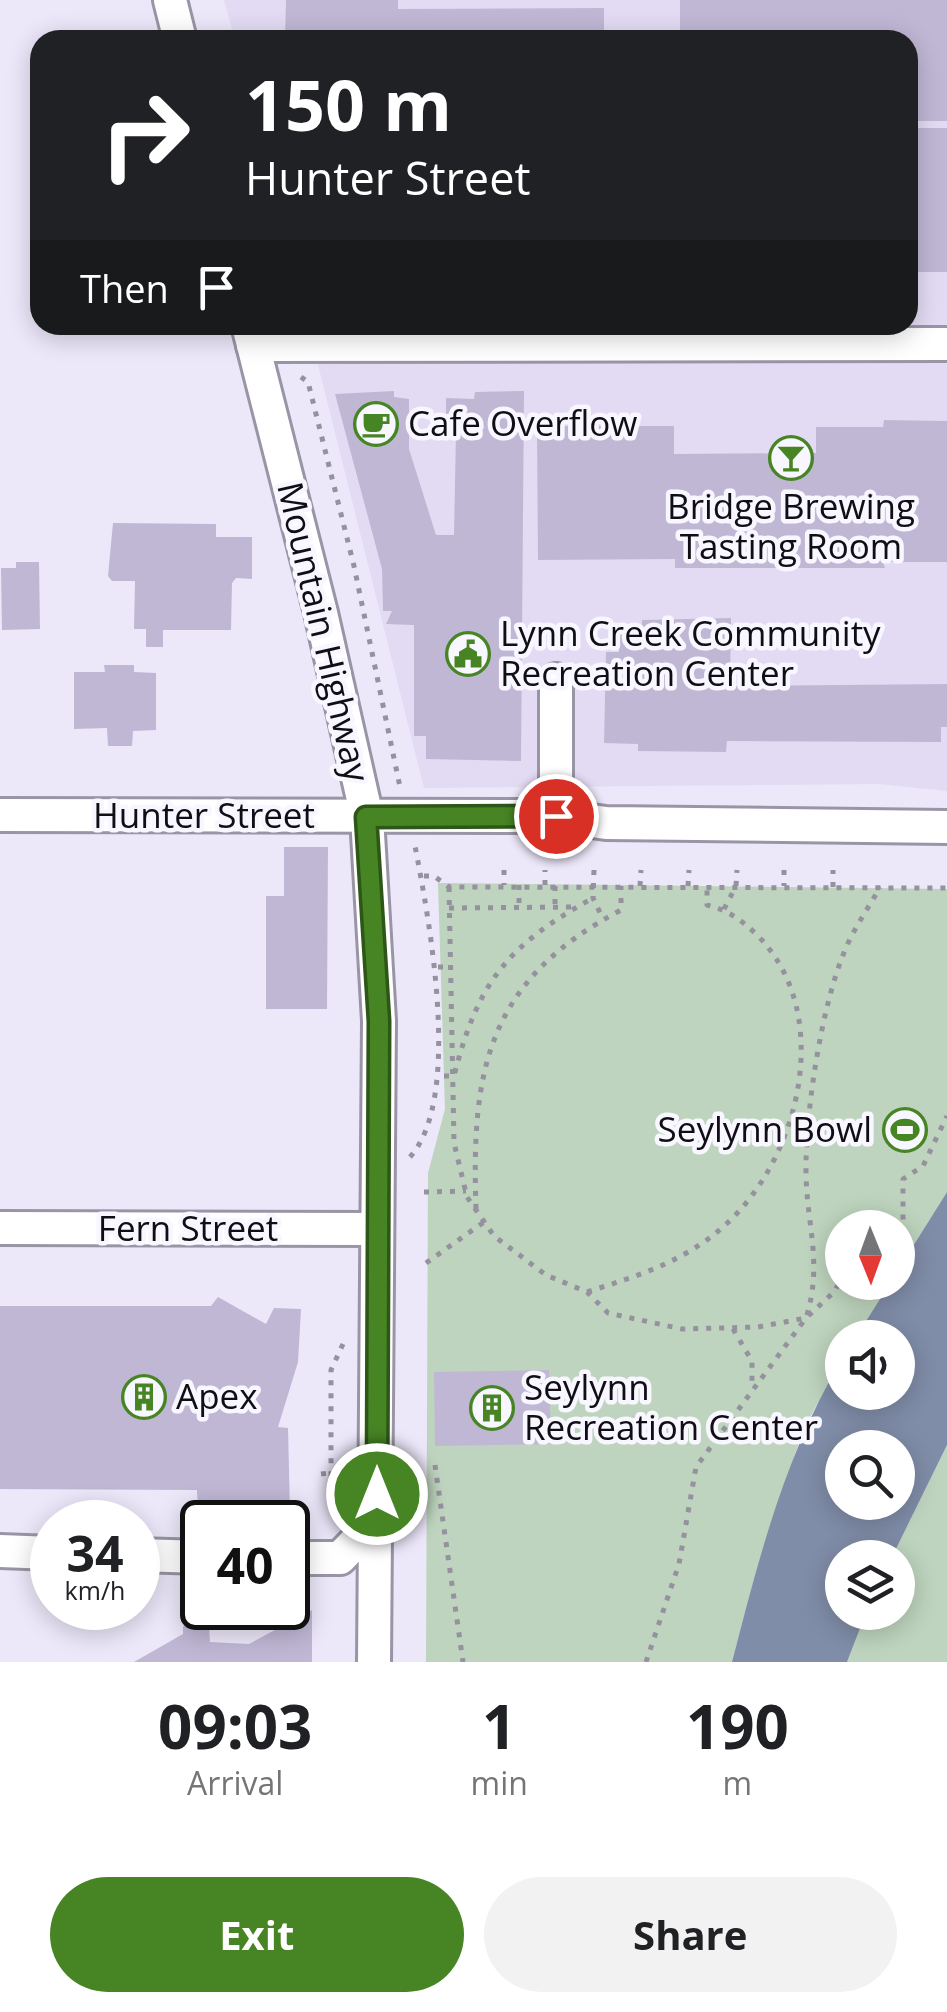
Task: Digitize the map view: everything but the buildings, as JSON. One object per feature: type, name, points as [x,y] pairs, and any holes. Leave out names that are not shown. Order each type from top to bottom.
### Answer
[{"type":"street","points":[[170,0],[178,30]]},
{"type":"street","points":[[250,335],[947,344]]},
{"type":"street","name":"Mountain Highway","points":[[250,335],[321,613],[366,817],[379,1021],[374,1662]]},
{"type":"street","points":[[556,680],[556,816]]},
{"type":"street","name":"Hunter Street","points":[[0,816],[556,816],[606,823],[947,827]]},
{"type":"street","name":"Fern Street","points":[[0,1228],[377,1229]]},
{"type":"street","points":[[310,1558],[340,1558],[377,1520]]},
{"type":"street","points":[[0,1551],[30,1552]]},
{"type":"street","points":[[340,1558],[376,1597]]},
{"type":"path","points":[[308,382],[358,584],[400,790]]},
{"type":"path","points":[[377,1192],[416,1150],[440,1083],[434,968],[416,849]]},
{"type":"path","points":[[400,863],[418,861]]},
{"type":"path","points":[[504,870],[504,885]]},
{"type":"path","points":[[545,870],[545,885]]},
{"type":"path","points":[[594,870],[593,898],[603,919]]},
{"type":"path","points":[[640,870],[640,886]]},
{"type":"path","points":[[688,870],[688,886]]},
{"type":"path","points":[[724,909],[736,886],[737,870]]},
{"type":"path","points":[[784,870],[784,886]]},
{"type":"path","points":[[833,870],[833,887]]},
{"type":"path","points":[[424,876],[434,876],[448,887],[947,888]]},
{"type":"path","points":[[519,885],[519,907]]},
{"type":"path","points":[[555,886],[556,907]]},
{"type":"path","points":[[476,1210],[475,1119],[494,1034],[516,995],[553,956],[621,910],[621,886]]},
{"type":"path","points":[[587,1292],[686,1257],[726,1224],[758,1186],[784,1142],[795,1102],[800,1047],[796,996],[776,954],[724,909],[707,905],[707,886]]},
{"type":"path","points":[[448,887],[454,1142],[466,1191],[484,1222],[520,1258],[587,1292],[608,1313],[647,1325],[733,1329],[806,1318]]},
{"type":"path","points":[[806,1318],[817,1260],[806,1170],[827,1003],[844,952],[880,888]]},
{"type":"path","points":[[454,1076],[470,1019],[500,966],[544,924],[593,898]]},
{"type":"path","points":[[449,908],[578,907]]},
{"type":"path","points":[[438,967],[450,967]]},
{"type":"path","points":[[444,1076],[454,1076]]},
{"type":"path","points":[[903,1210],[903,1178],[923,1166],[947,1116]]},
{"type":"path","points":[[424,1192],[466,1191]]},
{"type":"path","points":[[426,1263],[484,1222]]},
{"type":"path","points":[[646,1662],[679,1564],[696,1466],[806,1318],[825,1300]]},
{"type":"path","points":[[340,1522],[332,1496],[330,1370],[344,1342],[344,1326]]},
{"type":"path","points":[[733,1329],[752,1360],[752,1389]]},
{"type":"path","points":[[435,1465],[462,1662]]},
{"type":"shaded area","points":[[224,0],[947,0],[947,791],[879,784],[424,788],[311,335],[918,335],[918,30],[232,30]]},
{"type":"green space","points":[[438,883],[947,889],[947,1192],[915,1243],[915,1210],[825,1210],[825,1300],[879,1300],[867,1320],[825,1320],[825,1390],[807,1423],[782,1491],[732,1662],[426,1662],[428,1173],[445,1109]]},
{"type":"green space","points":[[947,1445],[947,1662],[847,1662],[859,1630],[915,1630],[915,1540],[900,1540],[910,1520],[915,1520],[915,1510]]},
{"type":"water","points":[[947,1192],[947,1445],[915,1510],[915,1430],[825,1430],[825,1520],[910,1520],[900,1540],[825,1540],[825,1630],[859,1630],[847,1662],[732,1662],[790,1468],[825,1389],[825,1410],[915,1410],[915,1320],[867,1320],[879,1300],[915,1300],[915,1243]]},
{"type":"place","name":"Cafe Overflow","points":[[376,424]]},
{"type":"place","name":"Bridge Brewing Tasting Room","points":[[791,458]]},
{"type":"place","name":"Lynn Creek Community Recreation Center","points":[[468,654]]},
{"type":"place","name":"Seylynn Bowl","points":[[905,1130]]},
{"type":"place","name":"Apex","points":[[144,1397]]},
{"type":"place","name":"Seylynn Recreation Center","points":[[492,1408]]},
{"type":"route","points":[[377,1494],[379,1021],[366,817],[556,816]]}]
